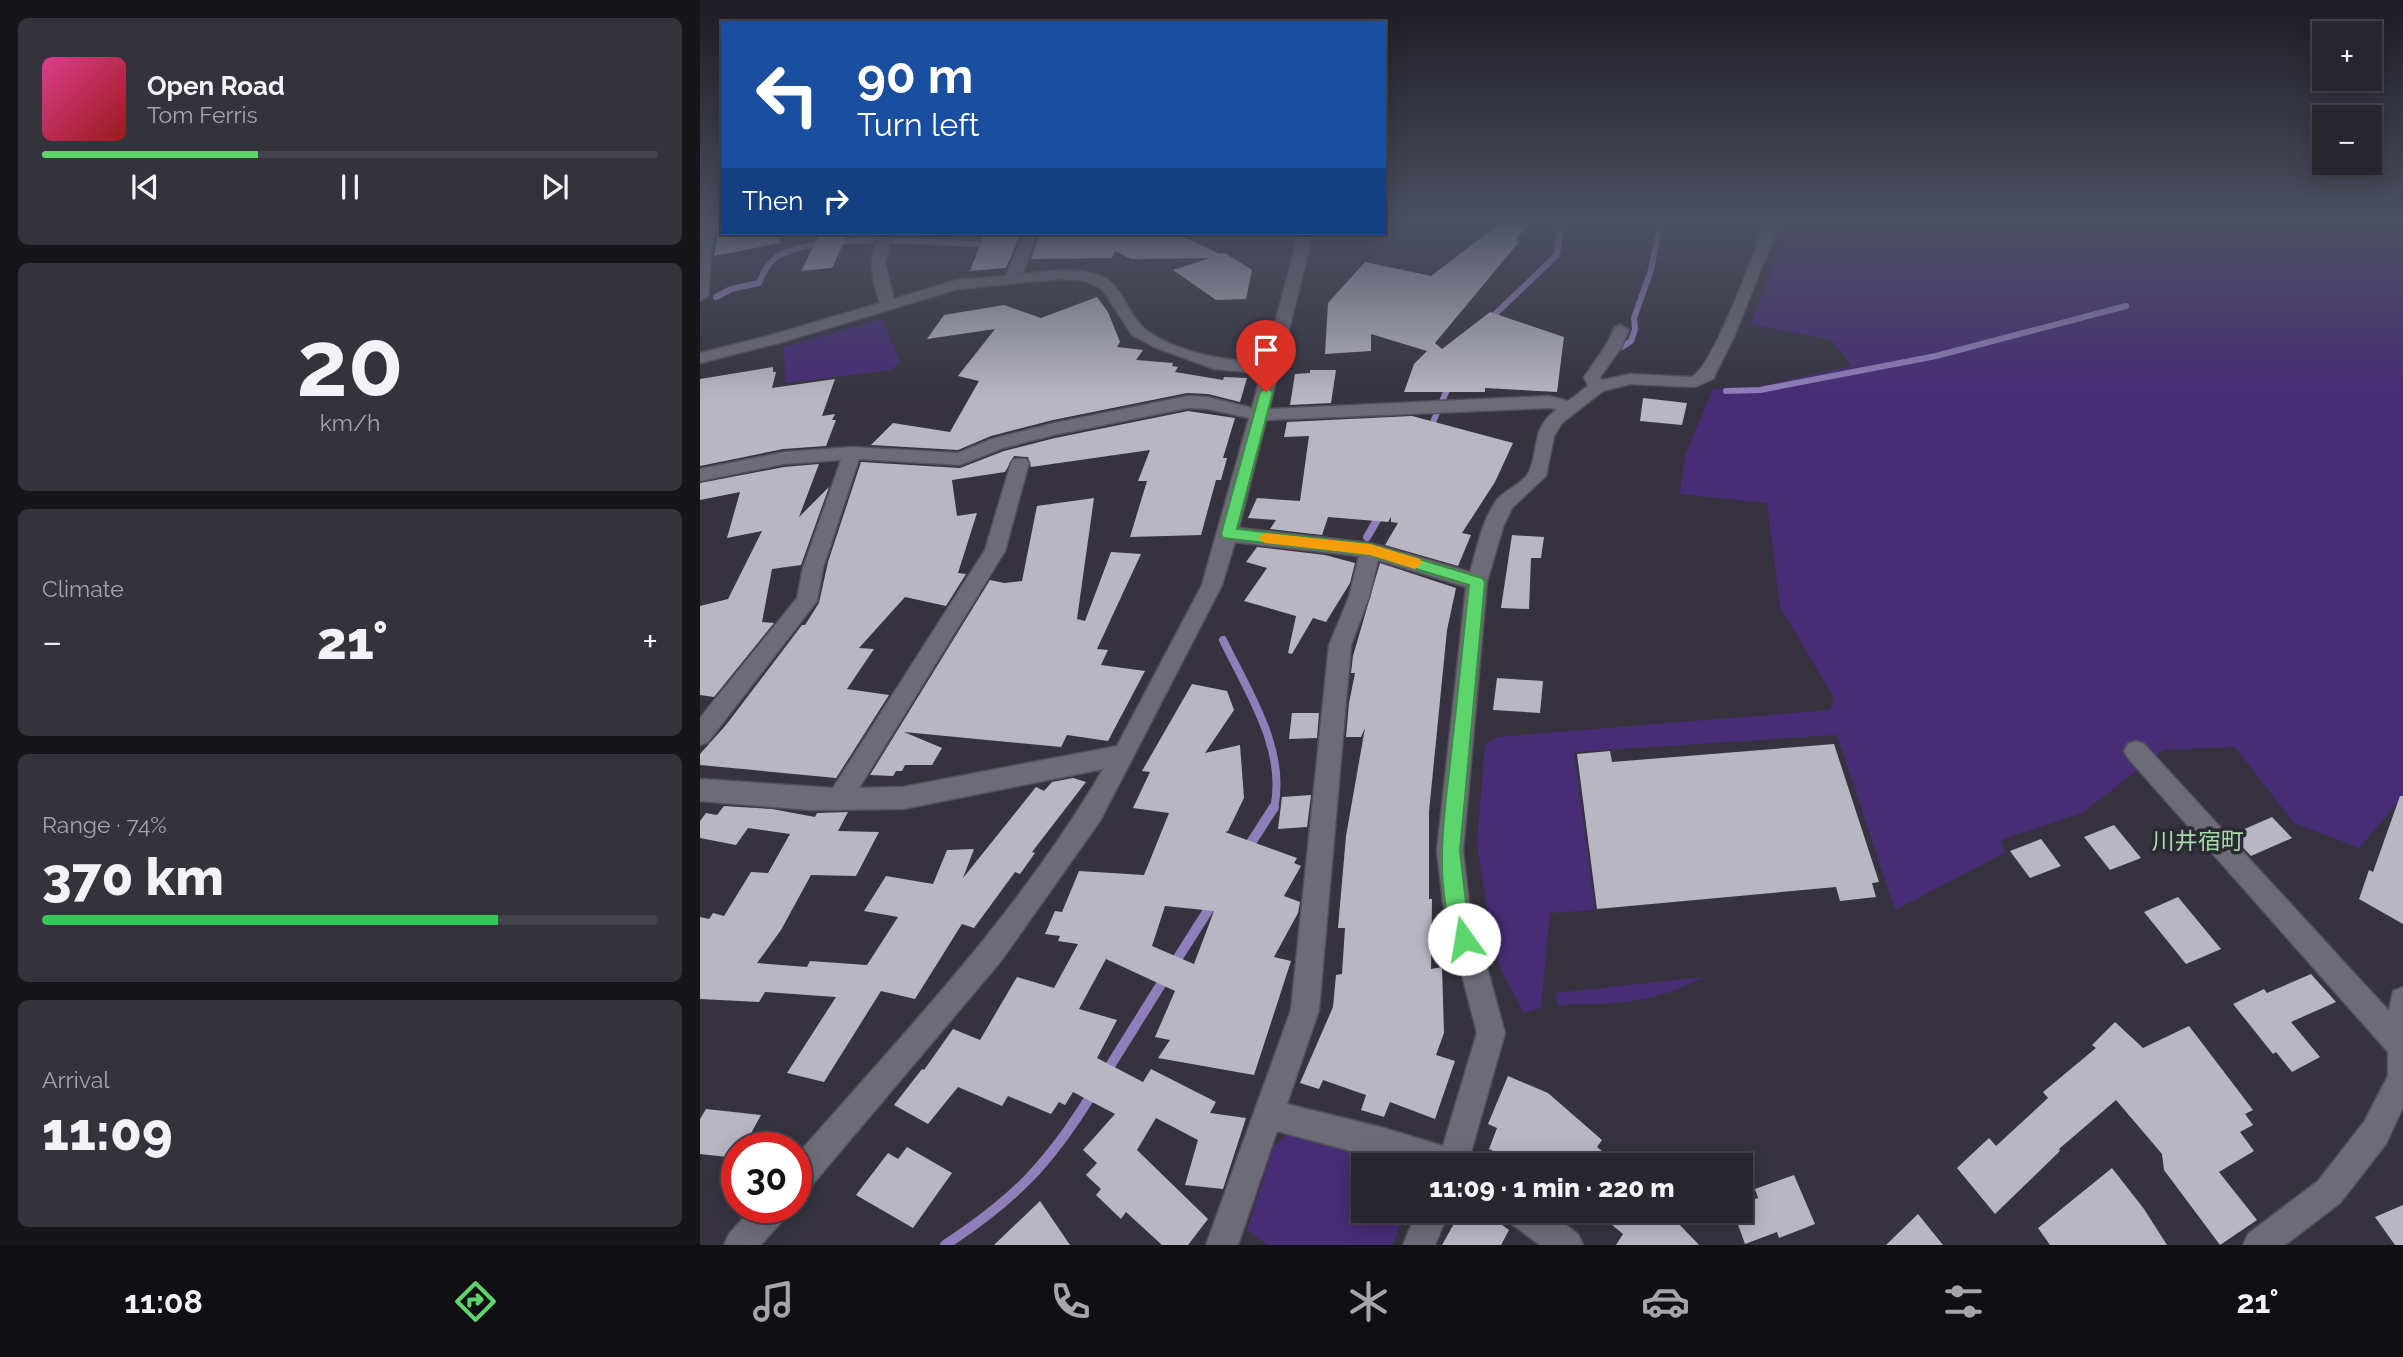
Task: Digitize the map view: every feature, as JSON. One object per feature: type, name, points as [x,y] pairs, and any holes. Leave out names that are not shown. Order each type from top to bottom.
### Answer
[{"type":"street","points":[[880,282],[888,306]]},
{"type":"street","points":[[700,358],[957,285],[980,282]]},
{"type":"street","points":[[1100,282],[1108,286],[1138,332],[1160,344],[1214,364],[1272,369]]},
{"type":"street","points":[[812,1161],[992,952],[1091,813],[1124,755],[1212,584],[1228,534],[1294,282]]},
{"type":"street","points":[[1457,1153],[1491,1033],[1456,902],[1450,851],[1477,582],[1493,527],[1504,504],[1537,476],[1545,436],[1556,419],[1597,387],[1630,379],[1695,382],[1707,375],[1748,282]]},
{"type":"street","points":[[1597,387],[1592,377],[1613,348],[1621,330]]},
{"type":"street","points":[[700,475],[784,458],[852,453],[960,458],[998,443],[1054,429],[1188,402],[1207,403],[1246,414],[1260,415],[1549,402],[1571,407]]},
{"type":"street","points":[[700,735],[807,601],[813,568],[852,453]]},
{"type":"street","points":[[839,799],[995,551],[1020,463]]},
{"type":"street","points":[[1228,534],[1370,550],[1477,582]]},
{"type":"street","points":[[1222,1245],[1305,1010],[1340,645],[1359,597],[1370,550]]},
{"type":"street","points":[[2136,751],[2401,1045]]},
{"type":"street","points":[[700,790],[811,799],[903,799],[1124,755]]},
{"type":"street","points":[[2259,1245],[2329,1192],[2375,1133],[2402,1078],[2403,1001]]},
{"type":"street","points":[[1269,1114],[1410,1153]]},
{"type":"street","points":[[740,1245],[759,1223]]},
{"type":"street","points":[[1419,1245],[1428,1223]]},
{"type":"street","points":[[1537,1223],[1567,1245]]},
{"type":"shaded area","points":[[1767,282],[2403,282],[2403,796],[2359,848],[2294,823],[2235,747],[2164,750],[2082,813],[2001,840],[2005,853],[1895,910],[1837,735],[1574,752],[1595,910],[1550,913],[1541,1008],[1524,1013],[1501,969],[1492,939],[1477,844],[1485,744],[1497,737],[1830,710],[1834,698],[1780,607],[1767,503],[1680,494],[1685,455],[1713,389],[1757,387],[1852,366],[1831,340],[1750,324]]},
{"type":"shaded area","points":[[882,319],[900,362],[891,370],[785,383],[784,347]]},
{"type":"shaded area","points":[[1703,977],[1667,993],[1632,1001],[1557,1005],[1556,993]]},
{"type":"shaded area","points":[[1288,1134],[1376,1153],[1351,1153],[1351,1223],[1402,1223],[1392,1245],[1268,1245],[1247,1230],[1273,1148]]},
{"type":"building","points":[[1190,282],[1249,282],[1246,299],[1216,300]]},
{"type":"building","points":[[1347,282],[1486,282],[1435,343],[1442,349],[1490,312],[1564,337],[1557,392],[1485,388],[1485,392],[1404,392],[1414,364],[1427,351],[1371,334],[1371,351],[1325,354],[1328,303]]},
{"type":"building","points":[[1097,297],[1108,312],[1120,342],[1117,347],[1143,350],[1136,360],[1173,363],[1172,366],[1178,367],[1175,372],[1223,380],[1224,377],[1247,378],[1240,402],[1208,394],[1187,393],[1053,420],[991,436],[958,450],[871,445],[893,423],[950,432],[979,381],[958,376],[995,329],[927,339],[944,315],[1004,305],[1041,318]]},
{"type":"building","points":[[773,367],[773,372],[776,372],[772,388],[835,379],[822,416],[835,414],[832,420],[836,420],[826,446],[783,449],[700,466],[700,379]]},
{"type":"building","points":[[1310,370],[1336,370],[1331,403],[1290,405],[1295,374],[1310,373]]},
{"type":"building","points":[[1643,398],[1687,403],[1682,425],[1640,421]]},
{"type":"building","points":[[1188,411],[1235,418],[1223,458],[1227,458],[1221,480],[1216,480],[1201,535],[1130,537],[1147,481],[1138,481],[1150,450],[1031,467],[1028,457],[1014,456],[1005,472],[952,480],[957,516],[977,513],[958,573],[966,574],[946,606],[905,597],[859,648],[874,649],[847,689],[889,695],[833,783],[836,778],[700,765],[700,754],[726,725],[802,625],[805,625],[819,603],[828,562],[861,462],[960,468],[1004,451],[1055,438]]},
{"type":"building","points":[[1412,416],[1513,443],[1495,482],[1462,533],[1471,535],[1458,566],[1385,545],[1398,523],[1391,522],[1391,517],[1388,522],[1328,517],[1322,535],[1270,529],[1276,520],[1248,518],[1257,498],[1300,501],[1309,436],[1284,437],[1287,422]]},
{"type":"building","points":[[819,464],[799,517],[829,487],[801,565],[772,569],[762,622],[774,623],[714,697],[700,695],[700,606],[728,599],[762,531],[727,538],[740,492],[700,500],[700,483],[784,467]]},
{"type":"building","points":[[1094,498],[1077,619],[1085,621],[1111,552],[1141,554],[1097,649],[1108,650],[1101,665],[1145,671],[1108,741],[1067,735],[1061,747],[904,732],[942,748],[932,765],[905,765],[902,771],[896,771],[893,776],[870,775],[990,580],[1004,583],[1022,581],[1037,506]]},
{"type":"building","points":[[1512,535],[1544,537],[1541,558],[1531,558],[1529,609],[1501,608]]},
{"type":"building","points":[[1257,547],[1325,555],[1355,563],[1350,583],[1326,622],[1313,618],[1292,654],[1288,653],[1296,616],[1244,601],[1267,568],[1246,562]]},
{"type":"building","points":[[1380,563],[1456,588],[1447,630],[1429,812],[1431,969],[1442,967],[1444,1033],[1436,1055],[1455,1061],[1435,1119],[1390,1102],[1384,1117],[1361,1110],[1366,1095],[1323,1080],[1319,1089],[1300,1083],[1333,1007],[1336,975],[1342,974],[1345,928],[1338,928],[1346,836],[1365,728],[1361,737],[1346,737],[1355,673],[1351,673],[1353,656]]},
{"type":"building","points":[[1497,678],[1543,681],[1540,713],[1493,710]]},
{"type":"building","points":[[1192,684],[1227,691],[1234,710],[1205,753],[1240,745],[1244,798],[1228,831],[1225,832],[1297,858],[1294,863],[1301,866],[1284,896],[1300,902],[1298,913],[1274,957],[1291,961],[1254,1075],[1158,1058],[1170,1040],[1155,1037],[1175,991],[1106,959],[1079,1009],[1117,1020],[1097,1058],[1143,1082],[1151,1069],[1216,1102],[1210,1113],[1246,1118],[1223,1189],[1185,1185],[1198,1140],[1156,1118],[1137,1150],[1208,1219],[1188,1245],[1162,1245],[1126,1212],[1121,1219],[1096,1195],[1101,1189],[1086,1175],[1097,1163],[1083,1150],[1115,1114],[1073,1092],[1065,1105],[1059,1102],[1051,1114],[1008,1096],[1002,1106],[958,1087],[928,1124],[894,1105],[922,1069],[924,1070],[953,1029],[980,1040],[1017,977],[1054,988],[1078,944],[1058,941],[1060,936],[1045,934],[1055,911],[1062,912],[1079,871],[1144,875],[1169,813],[1133,808],[1150,772],[1142,771]],"holes":[[[1165,906],[1214,911],[1194,964],[1152,946]]]},
{"type":"building","points":[[1292,713],[1319,713],[1317,738],[1289,739]]},
{"type":"building","points":[[1834,744],[1879,882],[1872,883],[1876,897],[1840,901],[1836,887],[1597,909],[1577,754],[1610,751],[1612,762]]},
{"type":"building","points":[[1073,778],[1086,782],[1032,852],[1035,853],[1020,874],[1015,872],[974,928],[962,924],[915,999],[881,991],[824,1082],[787,1073],[836,997],[765,992],[759,1002],[700,999],[700,917],[709,919],[713,913],[724,916],[751,872],[768,873],[790,834],[748,828],[736,845],[700,838],[700,821],[706,813],[717,815],[724,806],[772,809],[815,817],[817,813],[848,812],[838,831],[879,832],[856,876],[811,875],[781,930],[757,963],[807,967],[810,961],[867,965],[898,917],[864,911],[886,876],[933,884],[947,850],[974,849],[963,878],[1036,787],[1044,791],[1052,782]]},
{"type":"building","points":[[1311,795],[1307,827],[1278,829],[1282,797]]},
{"type":"building","points":[[2400,796],[2403,796],[2403,924],[2359,899],[2369,870],[2373,872]]},
{"type":"building","points":[[2272,817],[2292,838],[2251,856],[2231,835]]},
{"type":"building","points":[[2114,825],[2141,858],[2110,870],[2084,837]]},
{"type":"building","points":[[2041,839],[2061,866],[2030,878],[2010,851]]},
{"type":"building","points":[[2178,897],[2221,949],[2186,964],[2144,912]]},
{"type":"building","points":[[2311,974],[2336,1002],[2291,1022],[2320,1057],[2292,1072],[2276,1052],[2273,1054],[2233,1004],[2264,989],[2267,993]]},
{"type":"building","points":[[2115,1022],[2143,1048],[2189,1026],[2253,1110],[2245,1114],[2253,1125],[2240,1132],[2254,1151],[2219,1172],[2257,1220],[2220,1245],[2164,1170],[2162,1154],[2116,1100],[2059,1149],[2060,1151],[1995,1214],[1957,1168],[1989,1138],[1996,1146],[2048,1098],[2043,1092],[2096,1048],[2092,1045]]},
{"type":"building","points":[[1508,1076],[1548,1093],[1602,1140],[1597,1147],[1604,1153],[1497,1153],[1489,1149],[1497,1128],[1488,1124]]},
{"type":"building","points":[[706,1109],[761,1115],[752,1132],[721,1132],[721,1156],[700,1154],[700,1119]]},
{"type":"building","points":[[907,1147],[952,1173],[913,1228],[856,1195],[888,1153],[898,1159]]},
{"type":"building","points":[[2112,1168],[2144,1209],[2167,1245],[2050,1245],[2038,1228]]},
{"type":"building","points":[[1794,1175],[1815,1224],[1779,1238],[1777,1232],[1745,1244],[1737,1223],[1753,1223],[1753,1200],[1758,1198],[1755,1189]]},
{"type":"building","points":[[1040,1201],[1070,1245],[994,1245]]},
{"type":"building","points":[[2403,1205],[2403,1245],[2395,1245],[2375,1217]]},
{"type":"building","points":[[1918,1214],[1943,1245],[1886,1245]]},
{"type":"building","points":[[1454,1223],[1499,1223],[1509,1230],[1501,1245],[1442,1245]]},
{"type":"building","points":[[1610,1223],[1681,1223],[1699,1245],[1616,1245],[1623,1234]]},
{"type":"waterway","points":[[716,297],[731,289],[759,282]]},
{"type":"waterway","points":[[1490,319],[1529,282]]},
{"type":"waterway","points":[[1622,347],[1631,341],[1635,329],[1634,318],[1647,282]]},
{"type":"waterway","points":[[1726,391],[1760,390],[1936,356],[2126,306]]},
{"type":"waterway","points":[[1430,429],[1450,383]]},
{"type":"waterway","points":[[1367,537],[1381,513]]},
{"type":"waterway","points":[[1223,640],[1254,701],[1270,743],[1277,787],[1274,809]]},
{"type":"waterway","points":[[1247,849],[1274,807]]},
{"type":"waterway","points":[[1174,964],[1214,901]]},
{"type":"waterway","points":[[1105,1074],[1165,978]]},
{"type":"waterway","points":[[945,1245],[991,1212],[1028,1179],[1045,1161],[1092,1094]]},
{"type":"slow traffic","points":[[1265,538],[1370,550],[1415,563]]},
{"type":"district","name":"川井宿町","points":[[2198,841]]},
{"type":"route","points":[[1266,392],[1228,534],[1370,550],[1477,582],[1450,851],[1464,939]]}]
